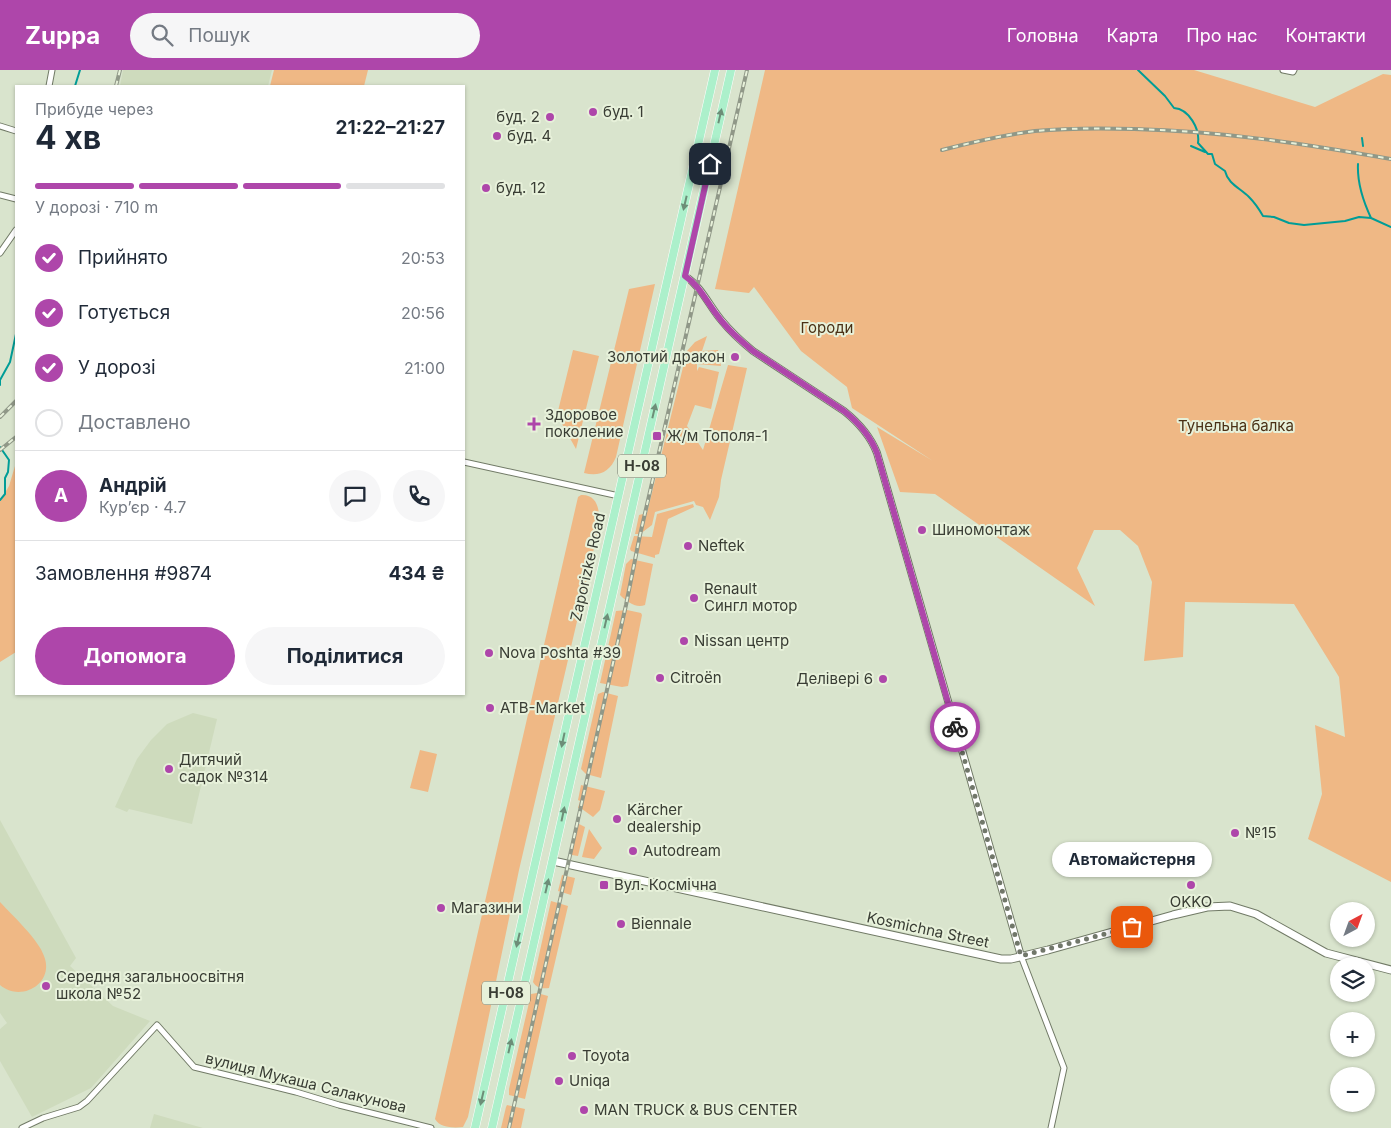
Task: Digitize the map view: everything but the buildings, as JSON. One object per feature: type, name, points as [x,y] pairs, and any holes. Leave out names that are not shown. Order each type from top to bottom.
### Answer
[{"type":"main road","name":"Zaporizke Road","points":[[476,1128],[715,70]]},
{"type":"main road","name":"Zaporizke Road","points":[[492,1128],[731,70]]},
{"type":"main road","points":[[669,273],[685,276]]},
{"type":"main road","points":[[619,496],[634,500]]},
{"type":"main road","name":"Kosmichna Street","points":[[537,858],[992,958],[1007,959],[1021,956],[1173,915],[1207,908],[1230,906],[1256,914],[1326,953],[1391,970]]},
{"type":"street","points":[[46,70],[52,71],[48,85]]},
{"type":"street","points":[[1283,70],[1293,72],[1294,70]]},
{"type":"street","points":[[0,126],[15,131]]},
{"type":"street","points":[[0,195],[15,199]]},
{"type":"street","points":[[0,253],[15,231]]},
{"type":"street","points":[[685,276],[697,286],[723,322],[742,342],[844,411],[871,438],[877,453],[1021,956],[1064,1068],[1051,1128]]},
{"type":"street","points":[[465,462],[619,496]]},
{"type":"street","name":"вулиця Мукаша Салакунова","points":[[22,1128],[43,1118],[79,1107],[157,1025],[194,1068],[296,1092],[431,1128]]},
{"type":"shaded area","points":[[123,70],[272,70],[268,85],[120,85]]},
{"type":"shaded area","name":"Дитячий садок №314","points":[[193,713],[217,719],[192,824],[129,809],[127,812],[115,807],[137,759],[151,740],[167,724]]},
{"type":"shaded area","name":"Середня загальноосвітня школа №52","points":[[0,820],[76,958],[70,966],[113,1006],[150,1021],[91,1088],[32,1117],[0,1061],[0,1029],[7,1023],[0,1013]]},
{"type":"shaded area","points":[[154,1114],[203,1128],[150,1128]]},
{"type":"green space","points":[[274,70],[368,70],[364,85],[270,85]]},
{"type":"green space","name":"Тунельна балка","points":[[765,70],[1194,70],[1315,107],[1383,74],[1391,75],[1391,882],[1308,839],[1322,794],[1315,725],[1345,737],[1339,677],[1294,604],[1185,602],[1183,657],[1144,661],[1152,582],[1138,546],[1120,530],[1094,530],[1077,568],[1095,606],[935,494],[900,492],[877,427],[933,461],[852,408],[847,387],[801,351],[754,287],[749,293],[715,289]]},
{"type":"green space","points":[[655,284],[616,457],[607,470],[599,474],[584,473],[629,289]]},
{"type":"green space","points":[[707,336],[702,351],[718,350],[721,366],[697,364],[697,371],[699,367],[719,372],[711,409],[695,405],[687,426],[703,450],[728,365],[747,368],[721,480],[719,497],[710,520],[703,507],[696,505],[694,501],[655,512],[652,525],[640,534],[635,534],[639,515],[647,513],[687,351],[695,342]]},
{"type":"green space","points":[[573,350],[599,356],[576,449],[557,415]]},
{"type":"green space","points":[[15,466],[15,653],[0,662],[0,501],[9,486]]},
{"type":"green space","points":[[581,495],[592,498],[595,501],[599,516],[599,527],[519,870],[468,1117],[463,1127],[448,1127],[440,1124],[435,1119],[578,497]]},
{"type":"green space","points":[[693,504],[694,507],[668,519],[659,554],[655,555],[655,558],[631,551],[634,536],[652,537],[657,514]]},
{"type":"green space","points":[[631,559],[653,564],[645,605],[642,606],[631,604],[620,595],[626,564]]},
{"type":"green space","points":[[627,610],[641,613],[642,615],[628,686],[622,687],[600,683],[616,611]]},
{"type":"green space","points":[[603,692],[618,696],[601,778],[586,774],[581,769],[598,694]]},
{"type":"green space","points":[[420,750],[437,754],[428,792],[410,788]]},
{"type":"green space","points":[[581,785],[605,791],[600,810],[593,817],[578,808]]},
{"type":"green space","points":[[577,823],[585,827],[578,856],[572,855],[570,852]]},
{"type":"green space","points":[[589,829],[602,848],[594,859],[582,857]]},
{"type":"green space","points":[[562,875],[575,878],[571,895],[558,891]]},
{"type":"green space","points":[[551,901],[568,906],[549,988],[544,988],[538,987],[533,982]]},
{"type":"green space","points":[[0,902],[31,935],[44,956],[45,974],[40,982],[26,991],[8,990],[0,985]]},
{"type":"green space","points":[[537,993],[548,996],[525,1099],[509,1095],[509,1089],[531,994]]},
{"type":"green space","points":[[507,1105],[525,1109],[521,1128],[501,1128]]},
{"type":"waterway","points":[[75,85],[80,70]]},
{"type":"waterway","points":[[1138,70],[1165,96],[1174,108],[1189,116],[1195,126],[1198,143],[1208,154],[1212,154],[1215,164],[1225,171],[1232,183],[1251,199],[1263,216],[1304,225],[1345,221],[1359,217],[1371,218],[1391,227]]},
{"type":"waterway","points":[[1362,138],[1363,146]]},
{"type":"waterway","points":[[1191,146],[1205,152]]},
{"type":"waterway","points":[[1358,164],[1361,192],[1371,218]]},
{"type":"waterway","points":[[0,385],[0,380],[10,362],[15,339]]},
{"type":"waterway","points":[[0,447],[9,460],[8,472],[5,478],[5,494],[0,500]]},
{"type":"railway","points":[[116,85],[120,70]]},
{"type":"railway","points":[[509,1128],[640,535],[747,70]]},
{"type":"railway","points":[[942,150],[988,139],[1035,131],[1122,129],[1231,135],[1295,143],[1391,159]]},
{"type":"railway","points":[[0,417],[15,402]]},
{"type":"railway","points":[[0,450],[15,438]]},
{"type":"way so far","points":[[955,727],[1021,956],[1132,927]]},
{"type":"place","name":"буд. 1","points":[[593,112]]},
{"type":"place","name":"буд. 2","points":[[550,117]]},
{"type":"place","name":"буд. 4","points":[[497,136]]},
{"type":"place","name":"буд. 12","points":[[486,188]]},
{"type":"place","name":"Золотий дракон","points":[[735,357]]},
{"type":"place","name":"Здоровое поколение","points":[[534,424]]},
{"type":"place","name":"Ж/м Тополя-1","points":[[657,436]]},
{"type":"place","name":"Шиномонтаж","points":[[922,530]]},
{"type":"place","name":"Neftek","points":[[688,546]]},
{"type":"place","name":"Renault Сингл мотор","points":[[694,598]]},
{"type":"place","name":"Nissan центр","points":[[684,641]]},
{"type":"place","name":"Nova Poshta #39","points":[[489,653]]},
{"type":"place","name":"Citroën","points":[[660,678]]},
{"type":"place","name":"Делівері 6","points":[[883,679]]},
{"type":"place","name":"ATB-Market","points":[[490,708]]},
{"type":"place","name":"Дитячий садок №314","points":[[169,769]]},
{"type":"place","name":"Kärcher dealership","points":[[617,819]]},
{"type":"place","name":"№15","points":[[1235,833]]},
{"type":"place","name":"Autodream","points":[[633,851]]},
{"type":"place","name":"Вул. Космічна","points":[[604,885]]},
{"type":"place","name":"OKKO","points":[[1191,885]]},
{"type":"place","name":"Магазини","points":[[441,908]]},
{"type":"place","name":"Biennale","points":[[621,924]]},
{"type":"place","name":"Автомайстерня","points":[[1132,927]]},
{"type":"place","name":"Середня загальноосвітня школа №52","points":[[46,986]]},
{"type":"place","name":"Toyota","points":[[572,1056]]},
{"type":"place","name":"Uniqa","points":[[559,1081]]},
{"type":"place","name":"MAN TRUCK & BUS CENTER","points":[[584,1110]]},
{"type":"route","points":[[710,164],[685,276],[697,286],[716,314],[742,342],[844,411],[871,438],[877,453],[955,727]]},
{"type":"park label","name":"Городи","points":[[827,328]]}]
